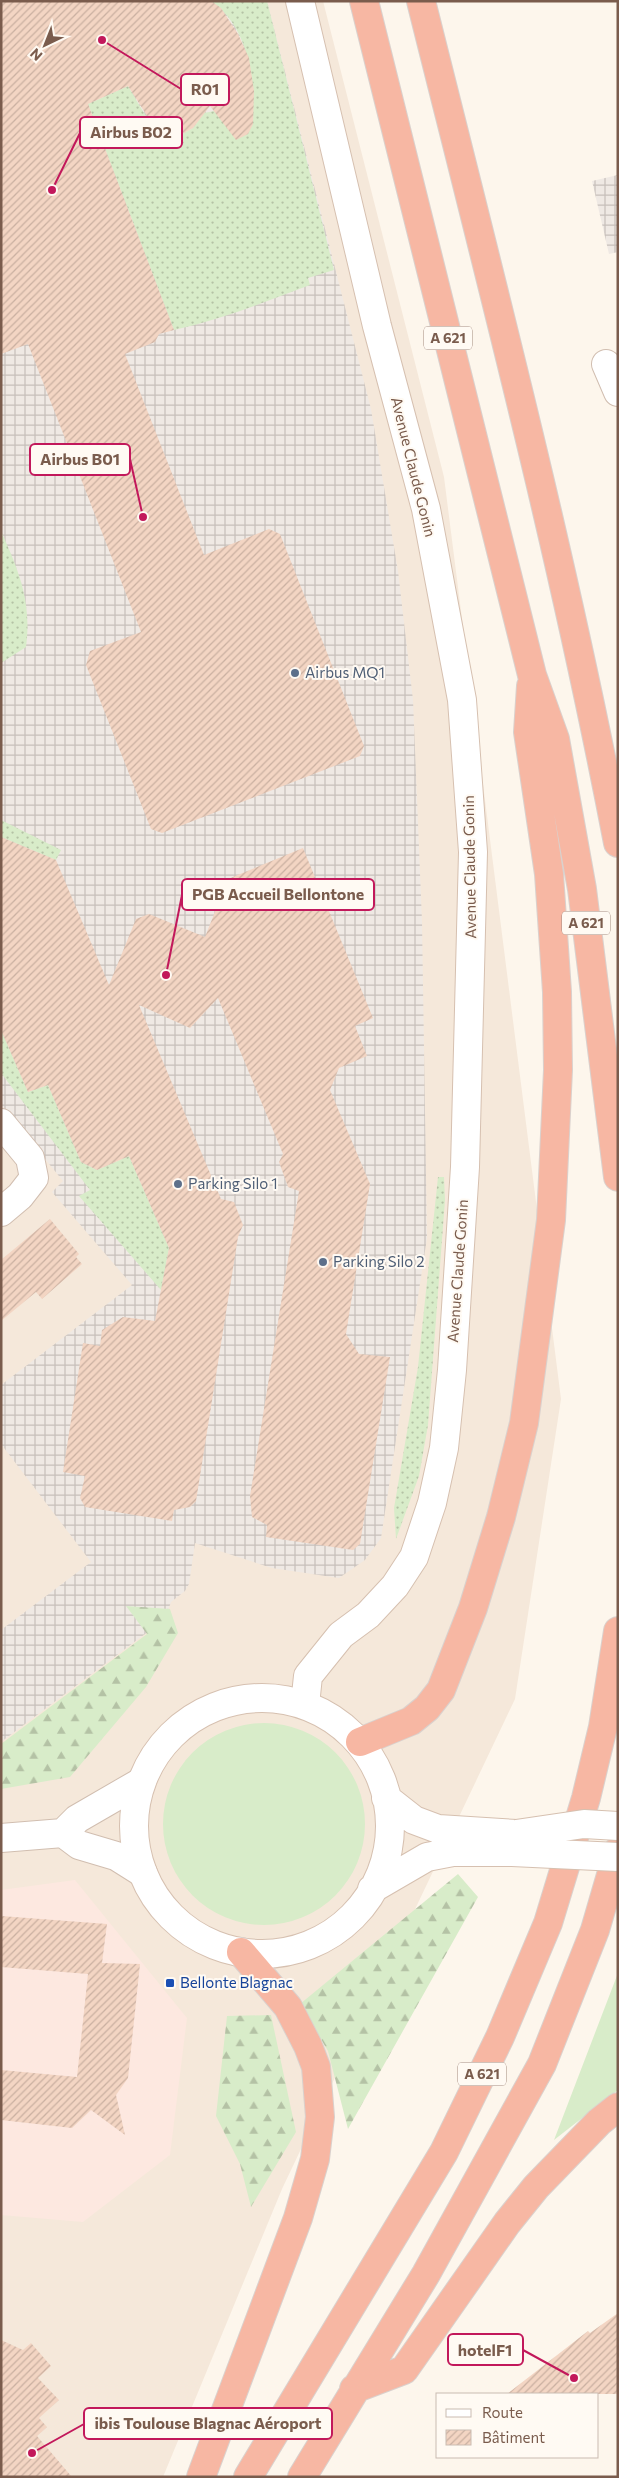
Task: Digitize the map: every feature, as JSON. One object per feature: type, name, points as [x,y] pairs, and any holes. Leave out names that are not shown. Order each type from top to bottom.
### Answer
[{"type":"highway","name":"A 621","points":[[364,1],[532,675],[555,739],[582,889],[618,1177]]},
{"type":"highway","points":[[420,1],[496,298],[592,710],[618,843]]},
{"type":"highway","points":[[360,1742],[411,1721],[427,1708],[441,1690],[473,1608],[501,1516],[524,1423],[551,1220],[558,1070],[557,992],[549,874],[528,732],[532,675]]},
{"type":"highway","name":"A 621","points":[[248,2477],[444,2152],[500,2037],[548,1923],[586,1798],[603,1727],[618,1631]]},
{"type":"highway","name":"A 621","points":[[302,2477],[354,2389],[431,2266],[542,2064],[595,1930],[618,1851]]},
{"type":"highway","points":[[200,2477],[298,2218],[315,2159],[320,2117],[316,2067],[308,2046],[288,2007],[241,1952]]},
{"type":"highway","points":[[354,2389],[404,2370],[507,2223],[536,2187],[599,2122],[618,2107]]},
{"type":"main road","name":"Avenue Claude Gonin","points":[[300,1],[376,326],[426,509],[462,700],[472,852],[465,1167],[452,1370],[444,1448],[432,1503],[414,1557],[395,1586],[368,1615],[341,1636],[308,1676],[305,1704]]},
{"type":"main road","points":[[606,364],[618,392]]},
{"type":"main road","points":[[1,1123],[30,1158],[34,1178],[20,1196],[1,1212]]},
{"type":"main road","points":[[268,1697],[305,1704],[335,1720],[360,1742],[382,1780],[386,1798],[389,1834],[384,1862],[360,1910],[326,1938],[285,1952],[241,1952],[215,1946],[192,1933],[163,1907],[143,1873],[135,1843],[134,1812],[141,1782],[161,1745],[192,1718],[230,1701],[268,1697]]},
{"type":"main road","points":[[1,1838],[63,1832],[77,1819],[141,1782]]},
{"type":"main road","points":[[386,1798],[414,1820],[438,1829],[514,1843],[618,1857]]},
{"type":"main road","points":[[372,1888],[427,1857],[514,1843],[584,1824],[618,1826]]},
{"type":"main road","points":[[63,1832],[79,1845],[116,1856],[143,1873]]},
{"type":"shaded area","points":[[1,1],[323,1],[444,477],[561,1399],[515,1699],[282,2189],[163,2477],[1,2477]]},
{"type":"shaded area","points":[[1,1],[267,1],[371,409],[398,571],[413,700],[422,922],[427,1238],[381,1538],[365,1560],[339,1578],[272,1568],[195,1543],[189,1584],[185,1591],[171,1602],[165,1619],[1,1742],[1,1630],[91,1562],[1,1444],[1,1385],[132,1285],[52,1192],[63,1181],[1,1105]]},
{"type":"shaded area","points":[[618,175],[618,252],[609,254],[592,181]]},
{"type":"shaded area","points":[[75,1880],[187,2018],[170,2155],[83,2222],[1,2215],[1,1890]]},
{"type":"green space","points":[[211,1],[267,1],[334,270],[308,278],[310,285],[276,298],[225,316],[174,330],[88,104],[128,86],[153,124],[160,130],[177,137],[193,128],[204,113],[214,111],[253,124],[250,73],[242,40],[224,12]]},
{"type":"green space","points":[[1,531],[22,587],[27,616],[27,631],[26,647],[1,663]]},
{"type":"green space","points":[[1,820],[61,850],[56,860],[1,837]]},
{"type":"green space","points":[[1,1030],[28,1092],[48,1085],[81,1162],[97,1170],[129,1156],[169,1248],[161,1290],[79,1196],[90,1190],[1,1073]]},
{"type":"green space","points":[[438,1177],[444,1177],[445,1200],[428,1425],[419,1476],[396,1539],[394,1508],[418,1367]]},
{"type":"green space","points":[[126,1606],[170,1609],[178,1633],[146,1687],[70,1777],[1,1789],[1,1744],[147,1634]]},
{"type":"green space","points":[[254,1723],[274,1723],[303,1730],[336,1752],[358,1785],[365,1814],[365,1834],[358,1863],[336,1896],[303,1918],[274,1925],[254,1925],[225,1918],[192,1896],[170,1863],[163,1834],[163,1814],[170,1785],[192,1752],[225,1730]]},
{"type":"green space","points":[[458,1874],[478,1897],[348,2129],[328,2051],[300,2004]]},
{"type":"green space","points":[[618,1973],[618,2090],[554,2140]]},
{"type":"green space","points":[[271,2015],[296,2132],[251,2207],[240,2164],[216,2116],[227,2016]]},
{"type":"building","points":[[1,1],[211,1],[221,8],[238,34],[249,58],[254,91],[253,124],[248,134],[236,140],[210,106],[193,128],[177,137],[164,135],[153,125],[128,86],[88,104],[174,330],[159,334],[155,342],[125,354],[204,555],[269,529],[280,534],[364,746],[360,756],[162,833],[151,829],[86,665],[90,651],[141,632],[28,344],[1,354]]},
{"type":"building","points":[[1,837],[56,860],[109,985],[136,919],[149,914],[205,937],[228,879],[303,848],[373,1018],[355,1026],[367,1056],[339,1068],[330,1090],[370,1184],[346,1334],[359,1354],[390,1357],[360,1544],[353,1550],[266,1537],[267,1525],[252,1517],[250,1496],[299,1191],[288,1187],[279,1162],[283,1154],[218,998],[190,1028],[139,1005],[221,1199],[234,1202],[243,1225],[238,1237],[196,1501],[190,1507],[174,1510],[172,1521],[85,1507],[80,1498],[85,1476],[63,1472],[83,1343],[100,1346],[102,1330],[123,1317],[155,1321],[169,1248],[129,1156],[97,1170],[81,1162],[48,1085],[28,1092],[1,1030]]},
{"type":"building","points":[[50,1219],[79,1254],[76,1257],[82,1264],[42,1299],[36,1292],[1,1321],[1,1260]]},
{"type":"building","points":[[1,1916],[107,1924],[102,1963],[140,1964],[128,2078],[116,2095],[125,2135],[91,2110],[72,2128],[1,2120],[1,2070],[77,2077],[88,1974],[1,1967]]},
{"type":"building","points":[[618,2313],[618,2394],[508,2393],[588,2331],[590,2333]]},
{"type":"building","points":[[1,2340],[23,2350],[31,2343],[51,2366],[38,2378],[59,2400],[39,2418],[47,2427],[37,2436],[72,2477],[1,2477]]},
{"type":"place","name":"R01","points":[[102,40]]},
{"type":"place","name":"Airbus B02","points":[[52,190]]},
{"type":"place","name":"Airbus B01","points":[[143,517]]},
{"type":"place","name":"Airbus MQ1","points":[[295,673]]},
{"type":"place","name":"PGB Accueil Bellontone","points":[[166,975]]},
{"type":"place","name":"Parking Silo 1","points":[[178,1184]]},
{"type":"place","name":"Parking Silo 2","points":[[323,1262]]},
{"type":"place","name":"Bellonte Blagnac","points":[[170,1983]]},
{"type":"place","name":"hotelF1","points":[[574,2378]]},
{"type":"place","name":"ibis Toulouse Blagnac Aéroport","points":[[32,2453]]}]
